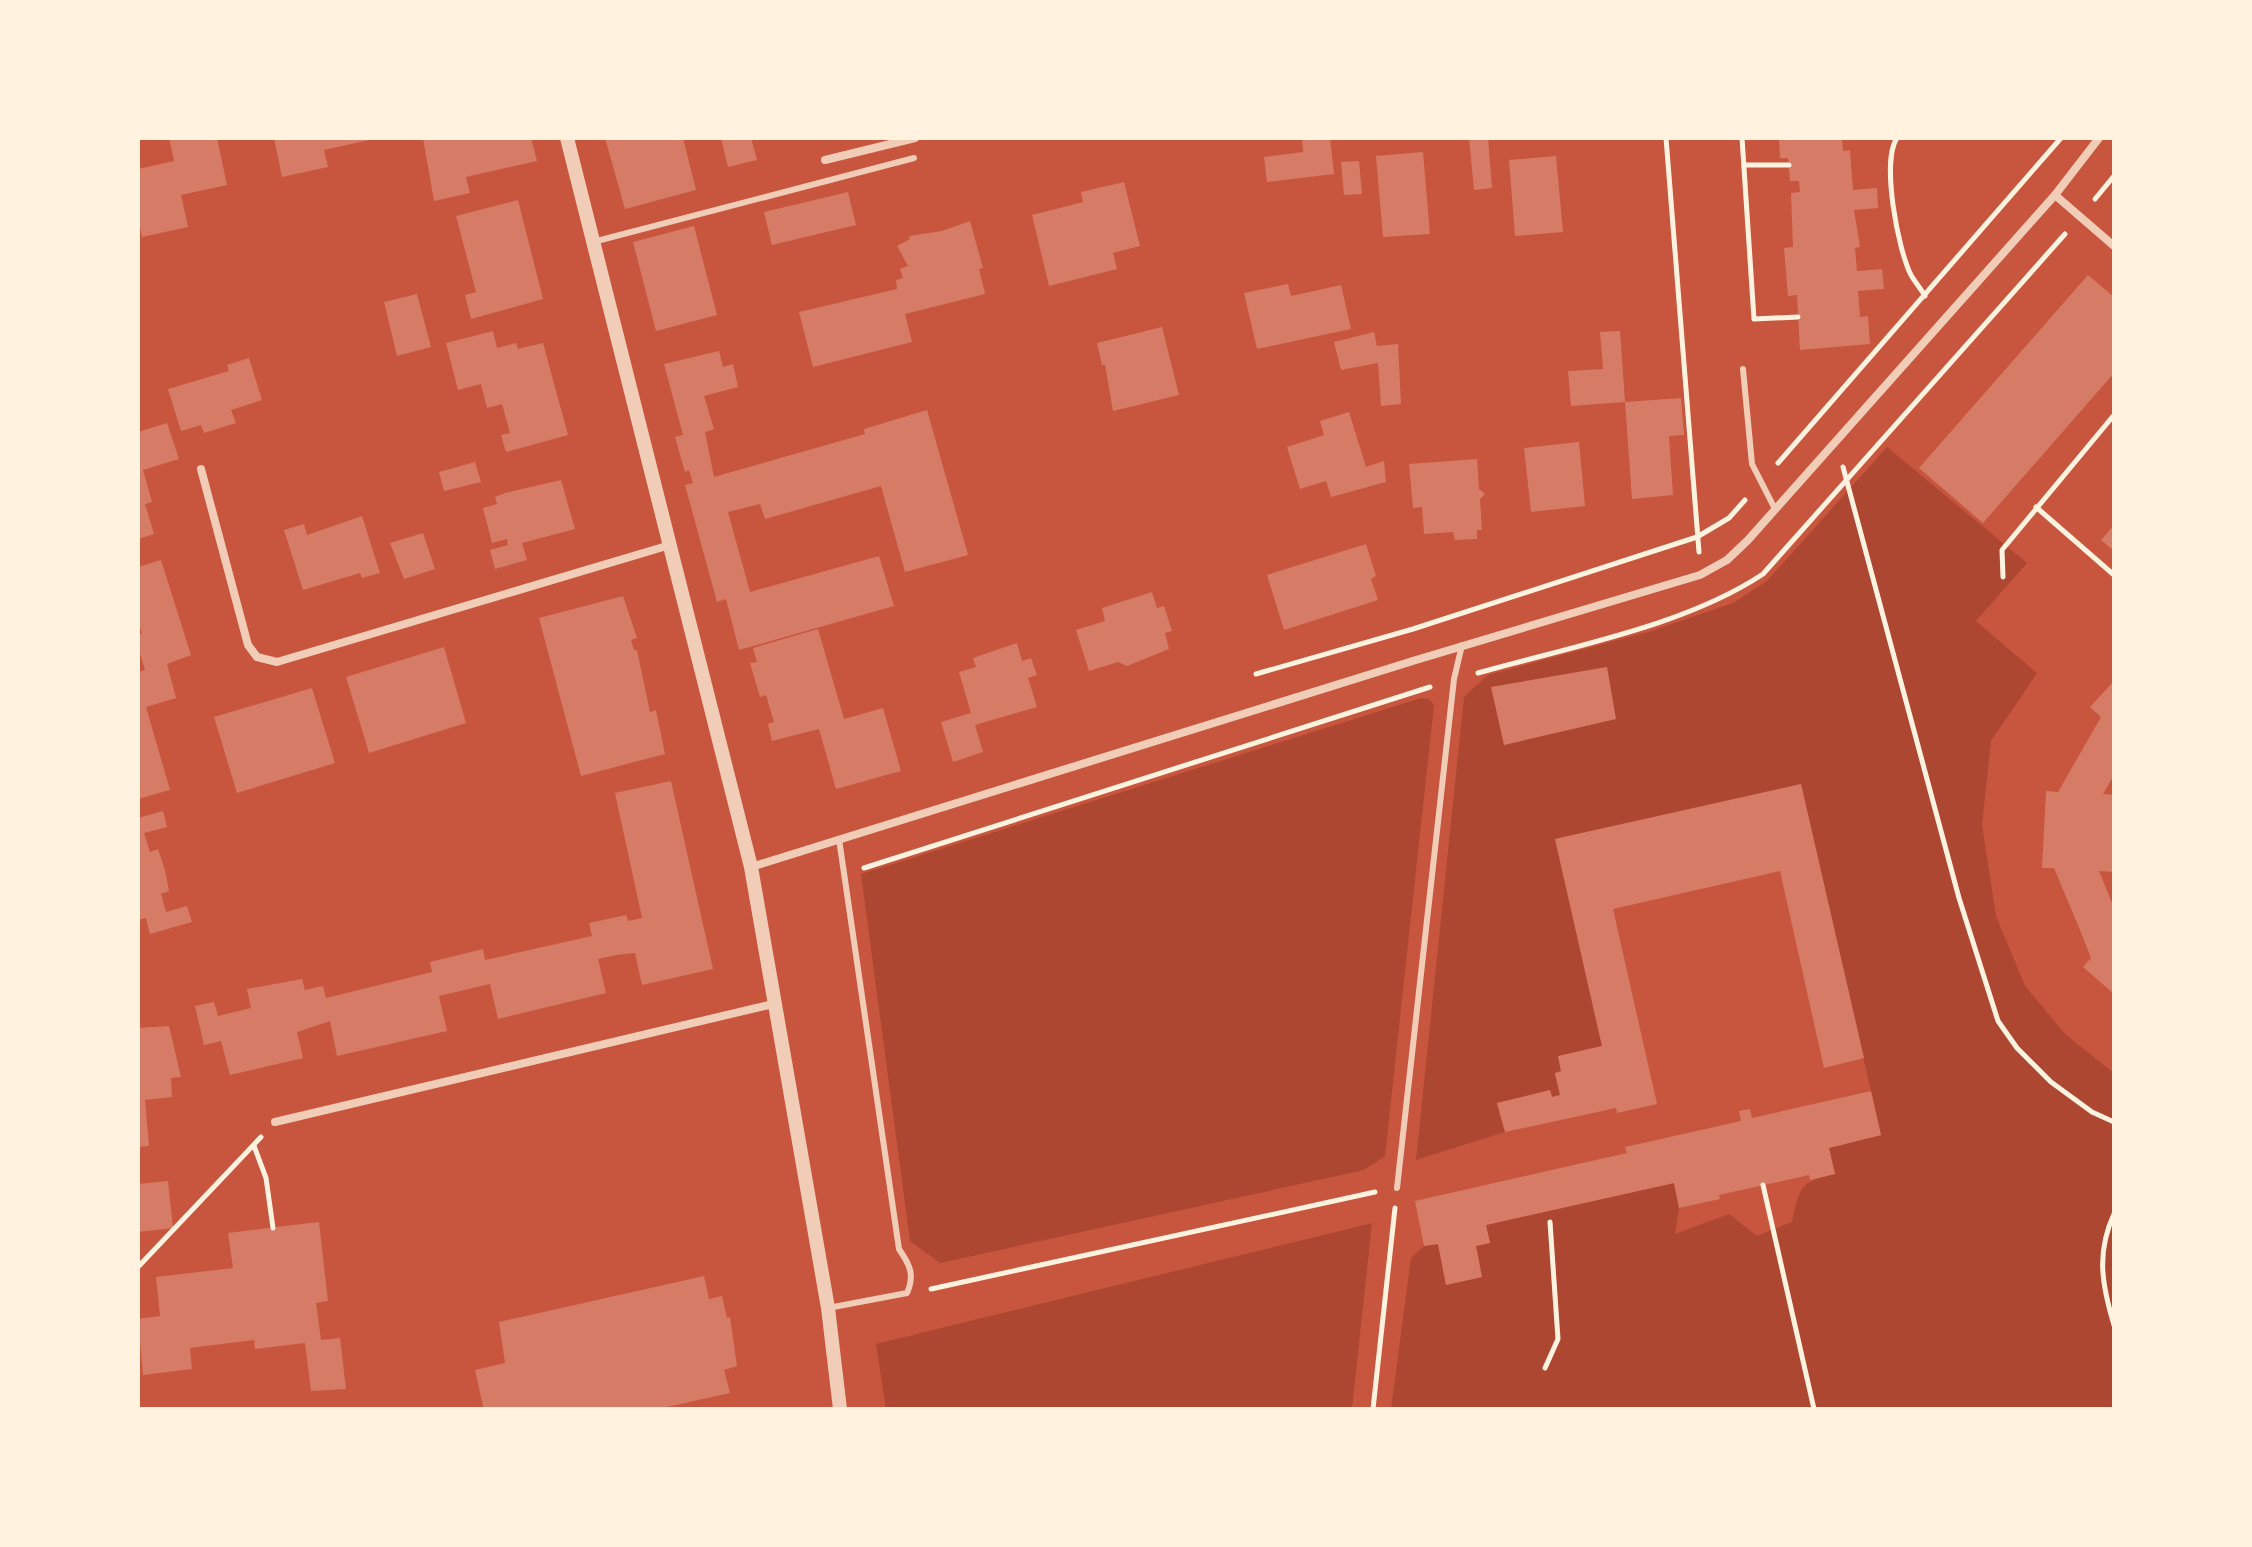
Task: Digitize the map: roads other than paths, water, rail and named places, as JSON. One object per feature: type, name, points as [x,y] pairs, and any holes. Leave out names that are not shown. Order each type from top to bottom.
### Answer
[{"type":"street","points":[[567,138],[751,867],[828,1308],[840,1409]]},
{"type":"street","points":[[825,160],[915,138]]},
{"type":"street","points":[[751,867],[1462,645],[1700,575],[1727,560],[1775,509],[2055,195],[2099,138]]},
{"type":"street","points":[[2055,195],[2114,246]]},
{"type":"street","points":[[201,469],[248,645],[257,657],[277,662],[670,545]]},
{"type":"street","points":[[275,1122],[773,1004]]},
{"type":"lane","points":[[593,242],[914,158]]},
{"type":"lane","points":[[1743,369],[1752,464],[1775,509]]},
{"type":"lane","points":[[1397,1188],[1454,679],[1462,645]]},
{"type":"lane","points":[[828,1308],[907,1293],[912,1281],[911,1269],[899,1249],[839,839]]}]
